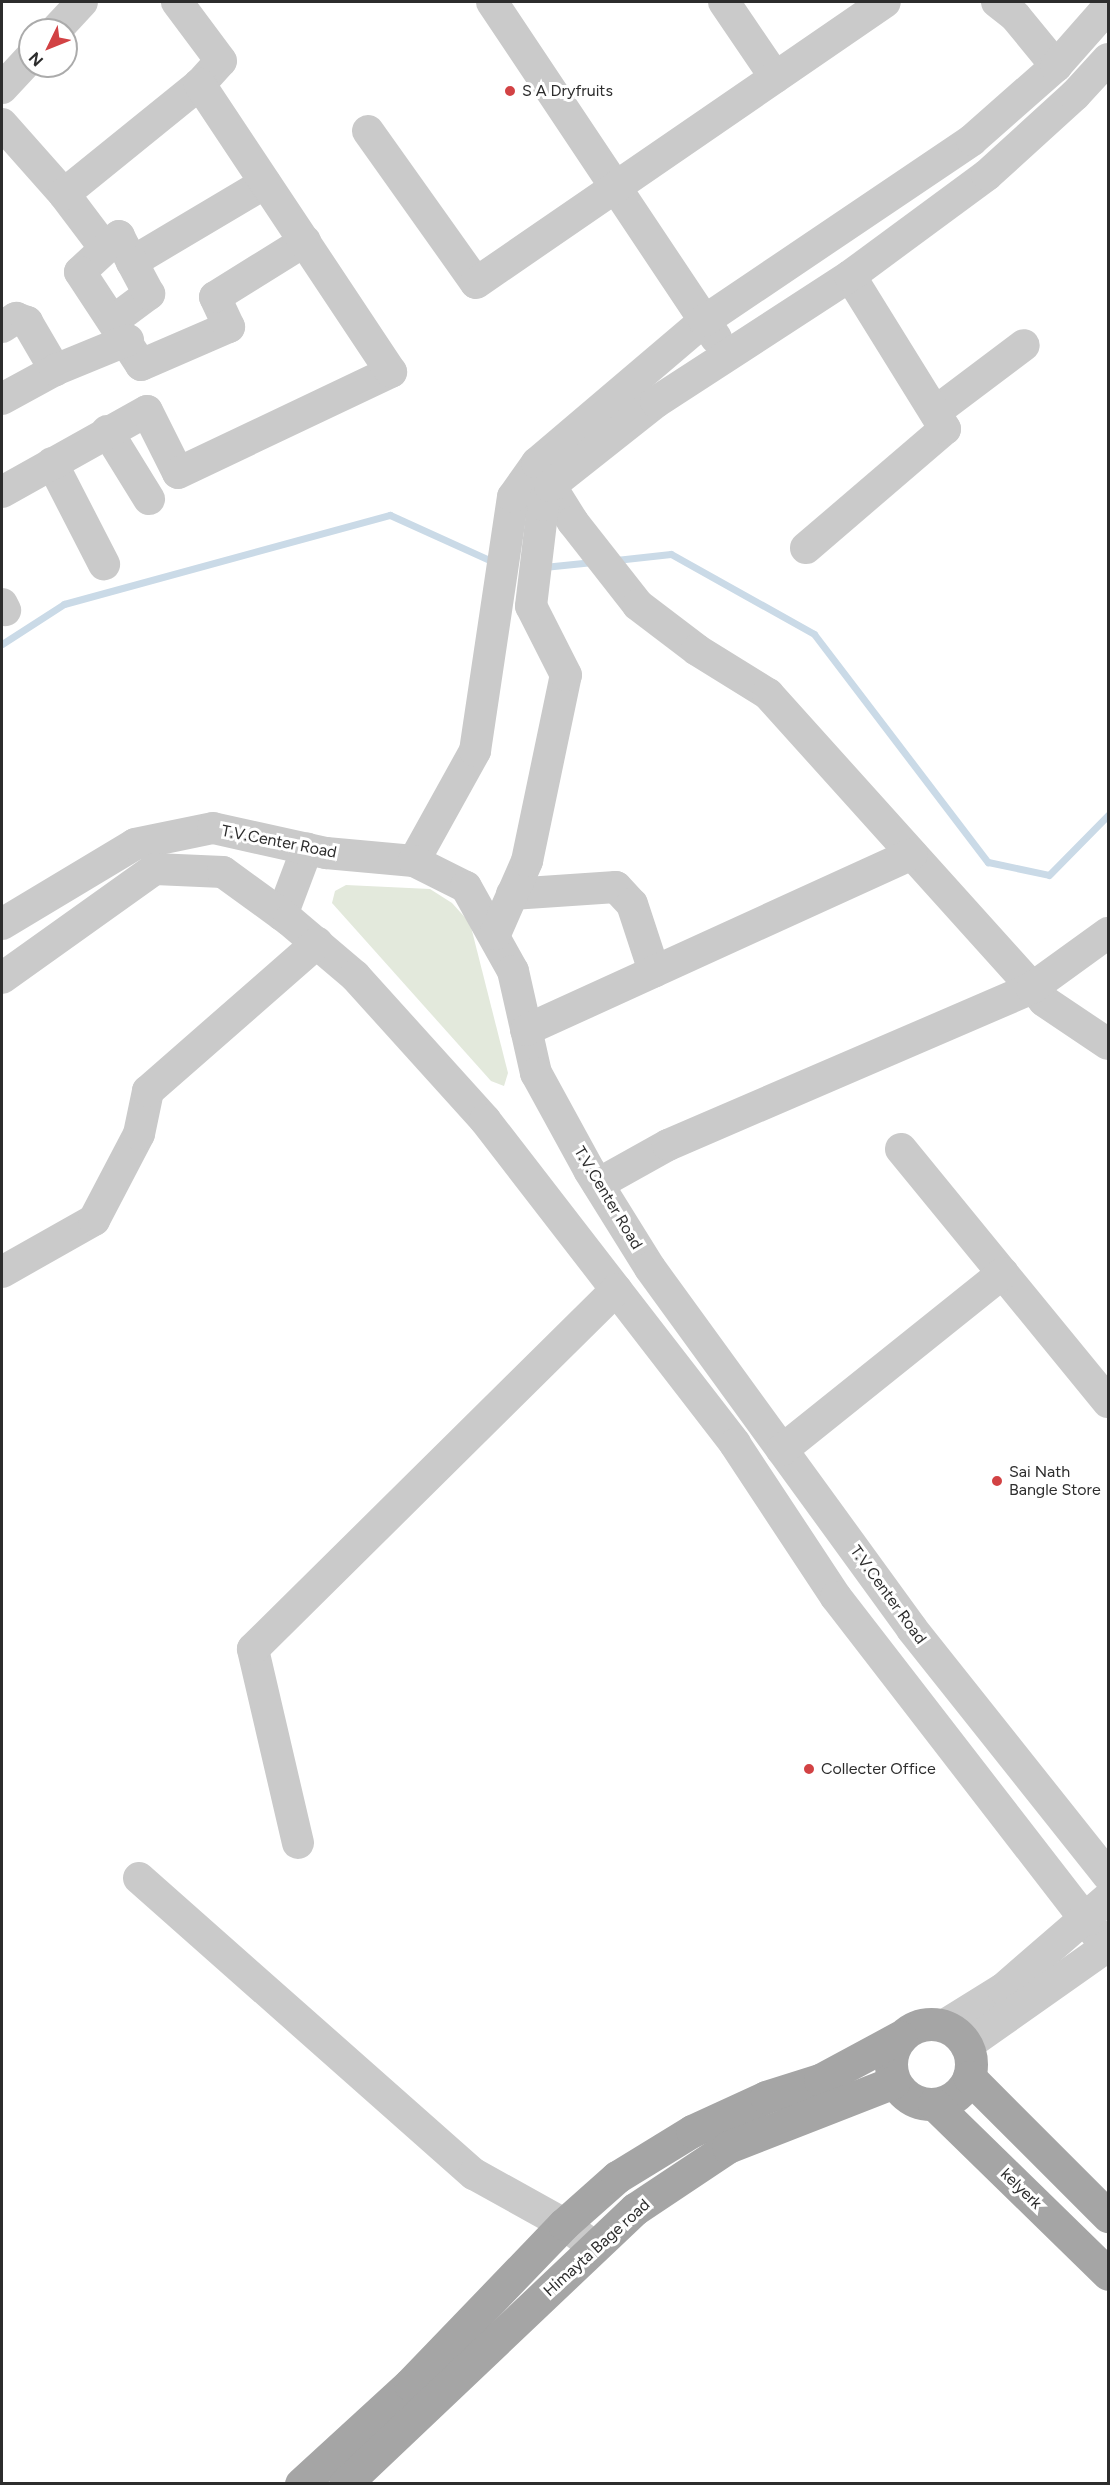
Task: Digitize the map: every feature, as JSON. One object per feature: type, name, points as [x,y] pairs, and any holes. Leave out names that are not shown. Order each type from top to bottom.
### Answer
[{"type":"main road","points":[[301,2484],[410,2384],[564,2224],[617,2177],[692,2131],[766,2097],[820,2080],[920,2025],[960,2049],[1108,2216]]},
{"type":"main road","points":[[900,2037],[891,2059],[894,2082],[910,2099],[934,2104],[956,2096],[960,2049]]},
{"type":"main road","name":"Himayta Bage road","points":[[345,2484],[635,2209],[728,2147],[894,2082]]},
{"type":"main road","name":"kelyerk","points":[[934,2104],[1108,2274]]},
{"type":"street","points":[[67,18],[82,2]]},
{"type":"street","points":[[64,194],[200,84],[221,61],[177,2]]},
{"type":"street","points":[[492,2],[729,356]]},
{"type":"street","points":[[724,2],[775,77]]},
{"type":"street","points":[[368,131],[476,283],[885,2]]},
{"type":"street","points":[[997,2],[1015,16],[1056,66]]},
{"type":"street","points":[[495,934],[527,861],[566,675],[531,606],[543,485],[704,321],[924,176],[972,140],[1056,66],[1108,7]]},
{"type":"street","points":[[414,861],[475,751],[502,595],[513,497],[543,485],[656,402],[850,276],[987,174],[1075,95],[1108,59]]},
{"type":"street","points":[[2,88],[18,71]]},
{"type":"street","points":[[2,492],[107,431],[147,411],[178,473],[391,372],[200,84]]},
{"type":"street","points":[[2,124],[64,194],[104,247]]},
{"type":"street","points":[[132,262],[266,183]]},
{"type":"street","points":[[2,399],[121,330],[149,294],[119,236],[104,247],[80,272],[121,330],[141,365],[229,327],[215,297],[305,241]]},
{"type":"street","points":[[806,548],[945,429],[850,276]]},
{"type":"street","points":[[2,327],[16,318],[27,322],[55,370]]},
{"type":"street","points":[[935,412],[1024,345]]},
{"type":"street","points":[[107,431],[149,499]]},
{"type":"street","points":[[52,463],[104,564]]},
{"type":"street","points":[[543,485],[624,590],[697,650],[768,693],[1044,1001],[1108,1044]]},
{"type":"street","name":"T.V.Center Road","points":[[2,924],[135,844],[213,828],[307,849],[414,861],[465,887],[495,934],[513,971],[536,1073],[598,1184],[629,1234],[912,1629],[1108,1875]]},
{"type":"street","points":[[282,915],[307,849]]},
{"type":"street","points":[[526,1030],[912,854]]},
{"type":"street","points":[[2,978],[155,869],[223,872],[282,915],[355,976],[485,1120],[735,1444],[836,1597],[1083,1918],[1108,1947],[960,2049]]},
{"type":"street","points":[[512,894],[616,887],[632,904],[654,971]]},
{"type":"street","points":[[598,1184],[678,1141],[1032,988],[1108,933]]},
{"type":"street","points":[[2,1272],[94,1220],[139,1134],[148,1091],[317,943]]},
{"type":"street","points":[[901,1149],[1108,1402]]},
{"type":"street","points":[[595,1263],[629,1234]]},
{"type":"street","points":[[782,1450],[1003,1274]]},
{"type":"street","points":[[298,1844],[253,1649],[616,1290]]},
{"type":"street","points":[[798,1540],[831,1518]]},
{"type":"street","points":[[139,1878],[474,2174],[564,2224],[594,2247]]},
{"type":"street","points":[[960,2049],[1003,1989],[1108,1898]]},
{"type":"shaded area","points":[[346,885],[430,889],[452,903],[470,923],[508,1073],[504,1086],[491,1081],[332,903],[335,891]]},
{"type":"waterway","points":[[2,644],[64,604],[390,515],[496,563]]},
{"type":"waterway","points":[[616,560],[671,554],[814,634],[988,862],[1049,875],[1108,815]]},
{"type":"waterway","points":[[544,567],[593,562]]},
{"type":"place","name":"S A Dryfruits","points":[[510,91]]},
{"type":"place","name":"Sai Nath Bangle Store","points":[[997,1481]]},
{"type":"place","name":"Collecter Office","points":[[809,1769]]}]
